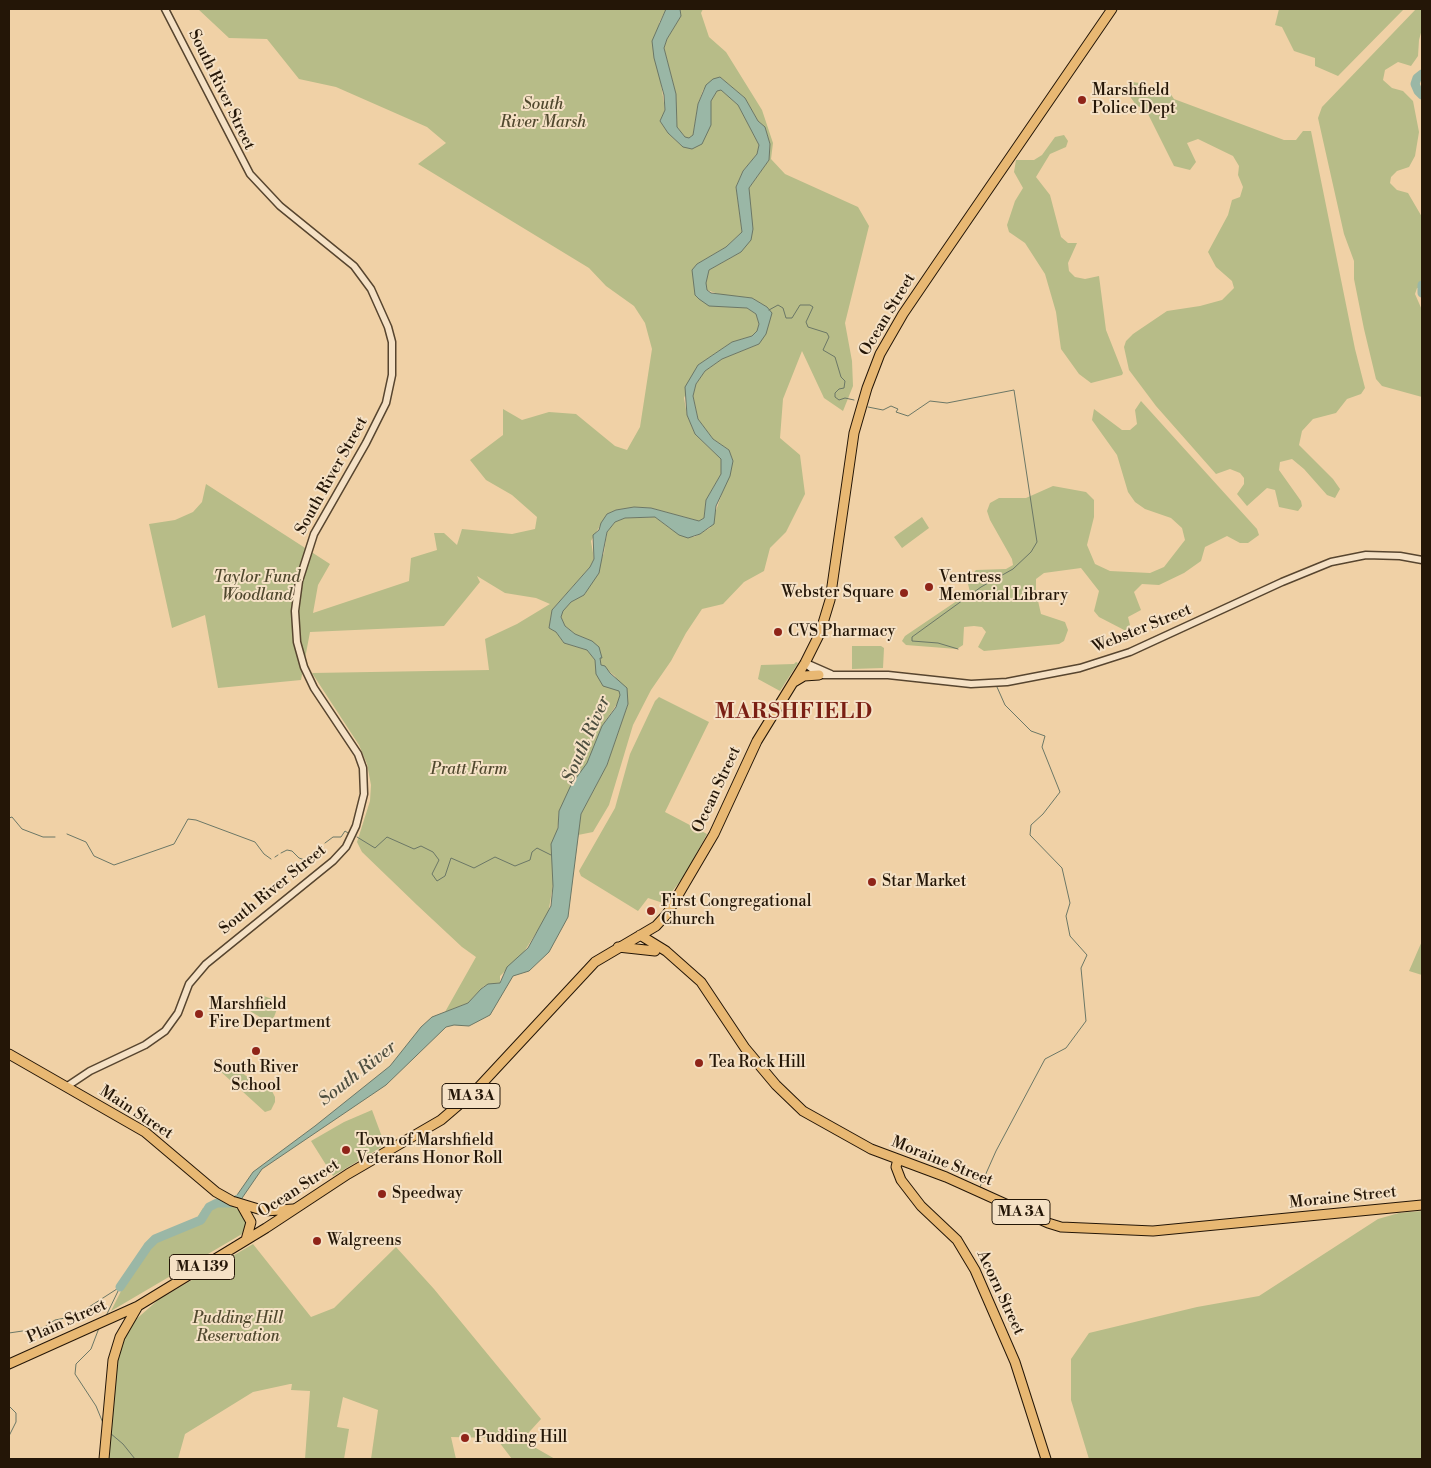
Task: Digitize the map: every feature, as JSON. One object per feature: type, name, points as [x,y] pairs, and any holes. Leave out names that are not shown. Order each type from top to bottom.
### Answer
[{"type":"main road","name":"Ocean Street","points":[[138,1306],[452,1112],[483,1083],[595,962],[656,926],[667,914],[714,834],[757,740],[805,663],[820,633],[827,613],[854,433],[867,388],[880,354],[937,264],[1112,9]]},
{"type":"main road","points":[[792,684],[804,676],[819,675]]},
{"type":"main road","points":[[666,951],[658,941],[657,934],[667,914]]},
{"type":"main road","name":"Moraine Street","points":[[640,935],[655,951],[675,959]]},
{"type":"main road","name":"Moraine Street","points":[[640,935],[666,951],[701,982],[745,1048],[797,1106],[813,1118],[851,1138],[898,1159],[946,1177],[1039,1220],[1061,1226],[1153,1231],[1422,1205]]},
{"type":"main road","name":"MA 3A","points":[[616,948],[655,951]]},
{"type":"main road","name":"Main Street","points":[[9,1054],[145,1132],[216,1192],[237,1204],[266,1228]]},
{"type":"main road","name":"Acorn Street","points":[[898,1159],[896,1167],[901,1180],[918,1203],[956,1240],[975,1270],[1012,1355],[1046,1459]]},
{"type":"main road","name":"Main Street","points":[[237,1204],[258,1209]]},
{"type":"main road","points":[[237,1204],[251,1222],[246,1240]]},
{"type":"main road","name":"MA 3A","points":[[258,1209],[265,1211],[296,1208]]},
{"type":"main road","points":[[258,1209],[266,1219],[266,1228]]},
{"type":"main road","points":[[104,1459],[115,1352],[138,1306]]},
{"type":"main road","name":"Plain Street","points":[[9,1364],[138,1306]]},
{"type":"street","name":"South River Street","points":[[66,1086],[90,1071],[144,1045],[165,1031],[178,1011],[190,984],[206,964],[333,861],[346,847],[356,826],[364,794],[362,768],[358,754],[314,688],[304,667],[297,642],[294,611],[299,582],[314,534],[366,443],[386,403],[392,376],[392,342],[388,327],[371,289],[354,266],[280,206],[250,174],[166,9]]},
{"type":"street","name":"Webster Street","points":[[819,675],[900,676],[981,684],[1060,672],[1130,652],[1282,582],[1331,562],[1366,555],[1400,556],[1422,560]]},
{"type":"street","name":"Webster Street","points":[[805,663],[832,674]]},
{"type":"street","points":[[805,663],[819,675]]},
{"type":"green space","points":[[198,9],[666,9],[659,23],[660,77],[665,110],[660,121],[668,133],[683,147],[711,117],[711,101],[717,91],[721,90],[738,105],[759,145],[757,154],[743,171],[736,187],[742,232],[726,247],[697,264],[694,278],[695,294],[736,307],[747,308],[756,314],[759,324],[757,331],[752,336],[732,342],[698,365],[684,398],[687,415],[695,434],[721,459],[721,474],[706,500],[704,518],[699,521],[651,508],[634,507],[616,510],[607,514],[591,541],[594,559],[590,567],[552,610],[549,628],[556,632],[564,643],[587,650],[621,692],[619,701],[602,726],[590,764],[559,811],[553,885],[548,914],[522,955],[500,976],[500,983],[484,986],[468,1003],[445,1012],[476,957],[462,947],[362,852],[357,842],[370,801],[371,785],[367,764],[359,745],[312,673],[489,670],[485,639],[517,624],[550,604],[536,598],[505,593],[477,576],[480,582],[444,626],[310,632],[301,680],[218,688],[205,615],[172,628],[149,524],[175,520],[193,512],[202,502],[206,484],[330,564],[318,585],[313,613],[409,581],[411,558],[437,550],[434,533],[444,533],[457,545],[462,529],[512,534],[535,529],[537,517],[512,495],[486,480],[470,460],[503,435],[503,409],[522,420],[549,412],[576,414],[615,446],[627,450],[640,427],[652,349],[645,323],[634,306],[606,286],[589,268],[418,164],[446,143],[427,127],[336,87],[299,79],[267,39],[229,38]]},
{"type":"green space","points":[[680,9],[703,9],[701,13],[709,37],[726,52],[762,110],[773,143],[771,159],[785,174],[858,207],[869,226],[845,323],[852,361],[853,386],[843,411],[824,398],[802,351],[783,399],[780,438],[800,455],[805,494],[786,532],[770,548],[764,571],[744,582],[723,604],[702,609],[686,633],[671,661],[651,690],[633,725],[609,805],[593,832],[578,835],[581,814],[607,765],[628,704],[615,676],[601,665],[592,641],[575,634],[565,626],[561,617],[563,610],[571,602],[585,594],[604,553],[607,532],[615,522],[625,518],[655,517],[672,530],[694,537],[710,528],[733,461],[729,450],[713,439],[698,419],[693,396],[696,384],[705,371],[722,359],[759,344],[767,307],[752,298],[721,295],[707,290],[705,283],[709,270],[741,252],[751,213],[749,188],[769,160],[770,144],[765,127],[758,121],[745,98],[720,77],[703,90],[698,104],[693,135],[689,139],[685,137],[677,127],[676,94],[664,48],[667,39],[681,16]]},
{"type":"green space","points":[[1279,9],[1404,9],[1338,76],[1315,66],[1315,58],[1294,51],[1282,27],[1275,25]]},
{"type":"green space","points":[[1416,9],[1422,9],[1422,29],[1418,56],[1411,66],[1398,62],[1385,70],[1383,80],[1392,88],[1403,91],[1413,101],[1419,132],[1415,156],[1409,167],[1397,171],[1391,177],[1390,183],[1397,190],[1408,193],[1422,217],[1422,288],[1417,288],[1415,294],[1422,310],[1422,397],[1382,386],[1376,379],[1354,279],[1354,261],[1344,234],[1318,118],[1322,107]]},
{"type":"green space","points":[[1132,82],[1140,83],[1148,91],[1154,92],[1163,88],[1168,90],[1174,99],[1284,140],[1296,140],[1303,131],[1311,131],[1355,349],[1365,388],[1361,394],[1347,399],[1336,413],[1313,419],[1302,431],[1299,445],[1333,479],[1340,489],[1335,498],[1327,495],[1304,469],[1292,459],[1280,462],[1279,470],[1301,501],[1302,506],[1298,511],[1279,507],[1275,490],[1267,488],[1247,506],[1237,494],[1244,484],[1244,478],[1240,473],[1230,469],[1216,474],[1156,406],[1129,370],[1124,347],[1126,341],[1133,334],[1167,311],[1200,306],[1222,300],[1234,288],[1232,281],[1216,267],[1208,252],[1228,215],[1232,200],[1240,197],[1243,187],[1238,175],[1239,166],[1233,156],[1198,139],[1187,143],[1196,162],[1190,170],[1174,166],[1146,110],[1136,105],[1129,95],[1127,87]]},
{"type":"green space","points":[[1064,135],[1068,141],[1066,147],[1050,154],[1036,177],[1050,195],[1061,237],[1068,243],[1077,243],[1068,263],[1069,271],[1075,277],[1085,279],[1099,276],[1106,330],[1123,373],[1122,375],[1091,383],[1079,374],[1061,349],[1056,312],[1045,274],[1025,243],[1009,232],[1007,225],[1015,201],[1023,188],[1014,172],[1016,160],[1034,160],[1042,155],[1055,137]]},
{"type":"green space","points":[[1141,401],[1257,529],[1259,535],[1248,543],[1240,543],[1227,536],[1205,547],[1201,561],[1184,573],[1159,585],[1142,584],[1134,592],[1141,610],[1128,617],[1130,625],[1128,632],[1099,617],[1094,611],[1099,591],[1081,568],[1044,573],[1036,579],[1036,592],[1041,614],[1065,622],[1068,630],[1064,641],[1059,644],[984,651],[978,647],[986,632],[982,627],[974,626],[964,627],[963,645],[957,649],[906,645],[902,641],[905,636],[970,592],[967,580],[976,570],[1006,569],[1013,565],[1012,559],[987,511],[990,503],[999,498],[1026,498],[1053,486],[1086,492],[1094,500],[1094,517],[1087,545],[1095,564],[1110,571],[1150,573],[1164,567],[1185,540],[1182,528],[1171,518],[1145,509],[1135,502],[1128,492],[1117,455],[1092,420],[1094,409],[1122,430],[1130,430],[1137,424],[1135,410]]},
{"type":"green space","points":[[922,517],[929,528],[902,548],[894,537]]},
{"type":"green space","points":[[852,646],[881,646],[884,648],[883,668],[852,669]]},
{"type":"green space","points":[[798,663],[780,691],[758,679],[761,665],[794,664]]},
{"type":"green space","points":[[659,697],[709,722],[665,812],[707,834],[685,875],[663,903],[648,898],[638,911],[581,876],[579,871],[615,808],[630,754],[655,701]]},
{"type":"green space","points":[[1422,941],[1422,975],[1409,971]]},
{"type":"green space","points":[[264,996],[272,999],[277,1009],[274,1017],[268,1022],[250,1011]]},
{"type":"green space","points":[[223,1064],[230,1070],[241,1072],[257,1084],[263,1080],[268,1083],[275,1097],[271,1110],[265,1112],[220,1071],[218,1067]]},
{"type":"green space","points":[[372,1110],[385,1145],[333,1176],[311,1141],[344,1122]]},
{"type":"green space","points":[[227,1204],[240,1210],[247,1222],[242,1234],[111,1311],[122,1289],[150,1246],[156,1241],[200,1224],[198,1216],[203,1208],[208,1210]]},
{"type":"green space","points":[[1422,1211],[1422,1459],[1089,1459],[1071,1400],[1071,1359],[1089,1333],[1197,1307],[1259,1296],[1378,1219],[1399,1213]]},
{"type":"green space","name":"Pudding Hill Reservation","points":[[253,1244],[311,1317],[334,1308],[396,1247],[434,1289],[541,1419],[522,1440],[555,1459],[512,1459],[496,1438],[451,1437],[456,1459],[371,1459],[378,1410],[343,1397],[337,1427],[349,1429],[344,1459],[305,1459],[310,1391],[291,1390],[292,1384],[290,1384],[253,1392],[185,1434],[178,1459],[108,1459],[116,1361],[120,1344],[133,1322],[158,1300]]},
{"type":"shaded area","points":[[666,9],[680,9],[681,16],[667,39],[664,48],[676,94],[677,127],[685,137],[689,138],[693,135],[698,104],[706,85],[713,79],[720,77],[745,98],[758,121],[765,127],[770,144],[769,160],[749,188],[753,229],[751,240],[741,252],[709,270],[706,283],[707,290],[711,293],[752,298],[767,307],[772,313],[766,334],[759,344],[722,359],[705,371],[696,384],[693,396],[698,419],[713,439],[729,450],[733,461],[730,476],[716,506],[714,524],[700,534],[688,538],[679,535],[655,517],[625,518],[615,522],[607,532],[599,573],[584,595],[571,602],[563,611],[561,617],[565,626],[575,634],[592,641],[599,647],[602,658],[600,658],[601,665],[605,666],[627,688],[628,704],[607,765],[581,814],[568,917],[549,952],[529,971],[513,976],[490,1015],[469,1026],[454,1025],[446,1027],[386,1085],[262,1169],[240,1201],[235,1198],[253,1172],[315,1126],[390,1066],[421,1027],[432,1017],[468,1003],[488,984],[500,983],[507,967],[528,948],[551,906],[553,886],[551,844],[558,828],[559,811],[571,785],[587,763],[602,726],[616,707],[620,695],[619,691],[603,686],[596,674],[595,660],[587,650],[564,643],[556,632],[549,628],[552,610],[590,567],[594,559],[593,535],[599,530],[607,514],[616,510],[634,507],[651,508],[699,521],[704,518],[706,500],[721,474],[721,459],[695,434],[687,415],[685,387],[698,365],[732,342],[752,336],[757,331],[759,324],[756,314],[747,308],[709,306],[699,299],[695,295],[692,270],[697,264],[726,247],[742,232],[736,187],[743,171],[757,154],[759,145],[738,105],[721,90],[717,91],[711,101],[711,125],[702,144],[692,149],[683,147],[668,133],[660,121],[665,110],[664,95],[654,58],[652,41]]},
{"type":"waterway","points":[[1422,74],[1417,78],[1415,84],[1422,95]]},
{"type":"waterway","points":[[1422,285],[1422,293]]},
{"type":"waterway","points":[[769,310],[778,305],[783,308],[786,318],[792,318],[800,305],[810,305],[813,307],[806,322],[808,327],[827,333],[829,337],[823,350],[835,357],[841,377],[845,381],[844,388],[839,389],[835,393],[835,397],[839,400],[845,398],[854,400]]},
{"type":"waterway","points":[[868,407],[883,410],[891,406],[898,409],[896,412],[908,416],[930,401],[947,403],[1014,390],[1037,542],[1031,552],[1013,569],[981,587],[912,637],[912,641],[938,643],[958,649]]},
{"type":"waterway","points":[[996,1195],[980,1187],[996,1151],[1045,1059],[1066,1048],[1086,1021],[1081,968],[1087,955],[1070,936],[1066,916],[1070,903],[1062,868],[1030,835],[1031,825],[1043,814],[1060,792],[1042,747],[1045,736],[1031,731],[1005,705],[997,687]]},
{"type":"waterway","points":[[9,818],[12,817],[22,829],[43,837],[55,837]]},
{"type":"waterway","points":[[67,834],[86,842],[94,856],[114,865],[174,844],[188,819],[196,820],[255,842],[264,854],[271,859]]},
{"type":"waterway","points":[[325,843],[333,837],[341,837],[345,831],[348,833]]},
{"type":"waterway","points":[[357,837],[375,848],[387,837],[414,849],[421,846],[433,852],[439,860],[432,874],[437,881],[445,876],[451,858],[474,868],[495,857],[515,866],[530,860],[532,852],[537,848],[551,855]]},
{"type":"waterway","points":[[311,860],[320,847]]},
{"type":"waterway","points":[[281,853],[287,850],[292,851],[299,858],[308,861]]},
{"type":"waterway","name":"South River","points":[[120,1287],[148,1246],[155,1239],[201,1220],[209,1207],[217,1203],[230,1203],[238,1199]]},
{"type":"waterway","points":[[993,1219],[994,1204]]},
{"type":"waterway","name":"South River","points":[[106,1316],[120,1287]]},
{"type":"waterway","name":"South River","points":[[9,1333],[43,1328],[55,1320],[75,1316],[120,1287]]},
{"type":"waterway","name":"South River","points":[[99,1328],[91,1349],[76,1364],[75,1374],[96,1406],[103,1423]]},
{"type":"waterway","name":"South River","points":[[9,1406],[16,1413],[16,1422],[9,1436]]},
{"type":"waterway","name":"South River","points":[[110,1433],[123,1444],[135,1459]]},
{"type":"place","name":"Marshfield Police Dept","points":[[1082,100]]},
{"type":"place","name":"Ventress Memorial Library","points":[[929,587]]},
{"type":"place","name":"Webster Square","points":[[904,593]]},
{"type":"place","name":"CVS Pharmacy","points":[[778,632]]},
{"type":"place","name":"Star Market","points":[[872,882]]},
{"type":"place","name":"First Congregational Church","points":[[651,911]]},
{"type":"place","name":"Marshfield Fire Department","points":[[199,1014]]},
{"type":"place","name":"South River School","points":[[256,1051]]},
{"type":"place","name":"Tea Rock Hill","points":[[699,1063]]},
{"type":"place","name":"Town of Marshfield Veterans Honor Roll","points":[[346,1150]]},
{"type":"place","name":"Speedway","points":[[382,1194]]},
{"type":"place","name":"Walgreens","points":[[317,1241]]},
{"type":"place","name":"Pudding Hill","points":[[465,1438]]},
{"type":"district","name":"MARSHFIELD","points":[[794,713]]},
{"type":"park label","name":"South River Marsh","points":[[543,114]]},
{"type":"park label","name":"Taylor Fund Woodland","points":[[257,587]]},
{"type":"park label","name":"Pratt Farm","points":[[469,770]]}]
